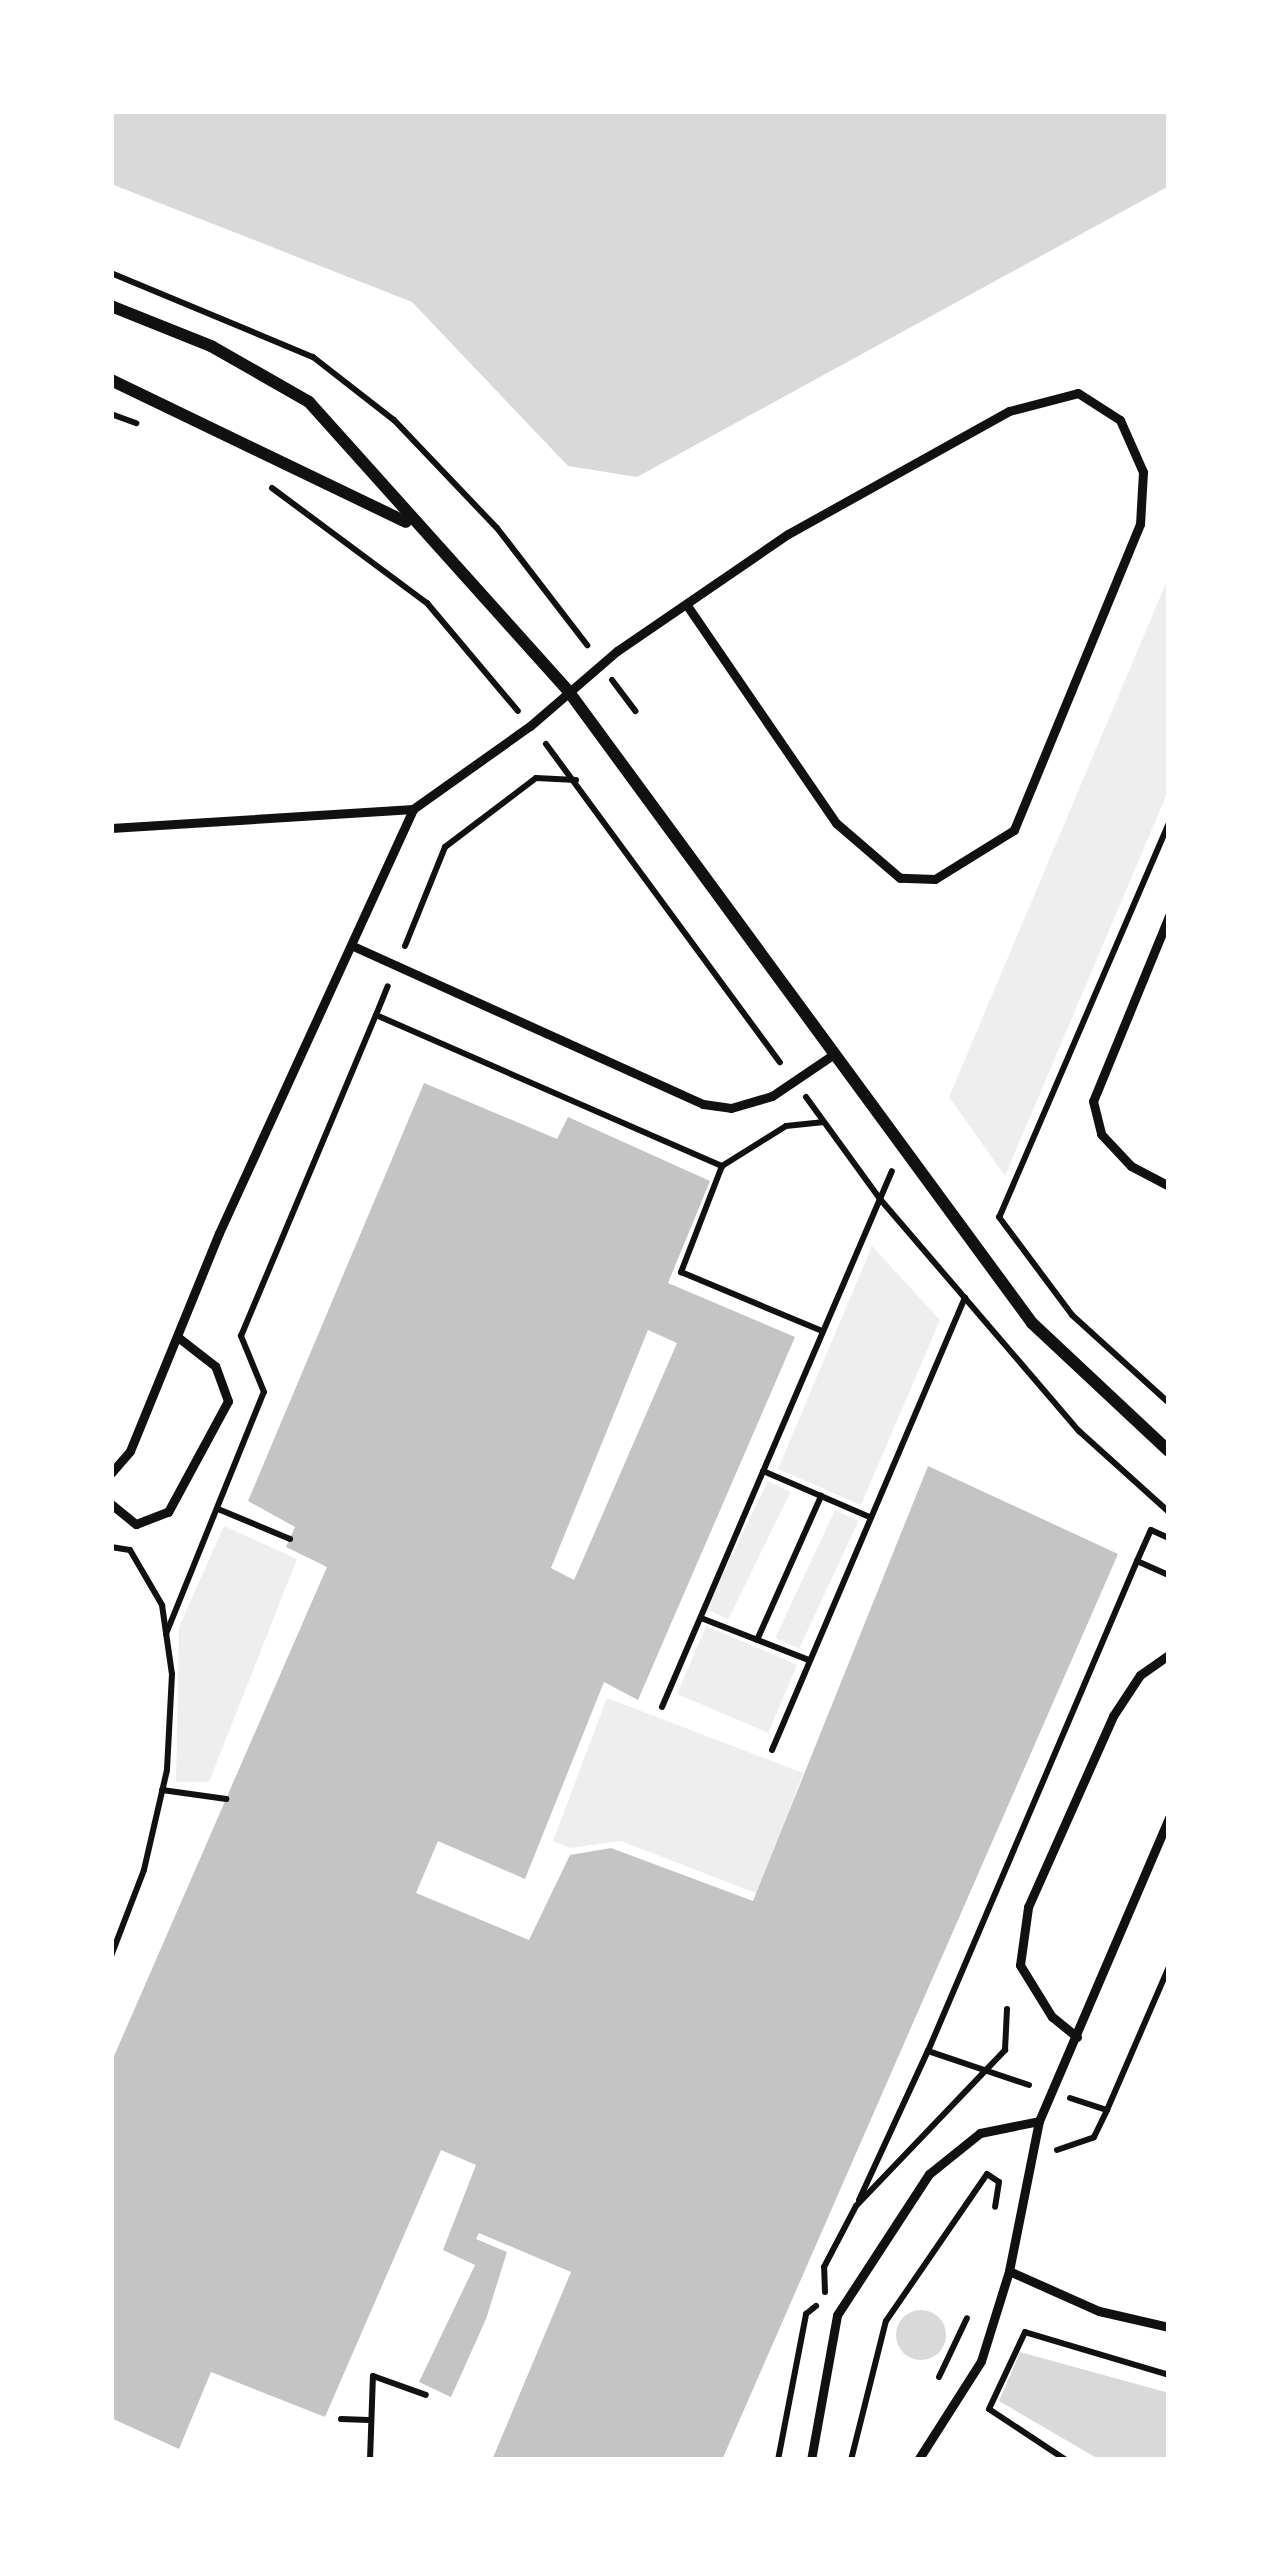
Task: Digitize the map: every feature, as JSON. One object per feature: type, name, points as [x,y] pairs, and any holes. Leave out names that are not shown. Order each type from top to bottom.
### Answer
[{"type":"street","points":[[111,306],[211,346],[309,402],[412,525],[569,692],[901,1152],[1032,1323],[1169,1451]]},
{"type":"street","points":[[111,380],[412,525]]},
{"type":"lane","points":[[111,828],[413,808],[530,726],[601,665],[686,604],[788,534],[1046,396],[1078,393],[1120,420],[1143,472],[1140,524],[1013,830],[934,879],[901,878],[836,823],[686,604]]},
{"type":"lane","points":[[111,1473],[130,1451],[219,1232],[413,808]]},
{"type":"lane","points":[[1169,916],[1093,1101],[1101,1134],[1131,1166],[1169,1186]]},
{"type":"lane","points":[[353,946],[703,1104],[750,1104],[831,1056]]},
{"type":"lane","points":[[111,1504],[136,1524],[168,1512],[229,1401],[215,1366],[179,1338]]},
{"type":"lane","points":[[1077,2037],[1052,2017],[1020,1965],[1028,1907],[1113,1716],[1140,1675],[1169,1655]]},
{"type":"lane","points":[[918,2460],[981,2361],[1010,2271],[1039,2121],[1169,1818]]},
{"type":"lane","points":[[811,2460],[837,2315],[929,2174],[980,2133],[1039,2121]]},
{"type":"lane","points":[[1010,2271],[1099,2311],[1169,2326]]},
{"type":"path","points":[[111,273],[313,357],[394,420],[497,528],[635,711]]},
{"type":"path","points":[[111,414],[148,427]]},
{"type":"path","points":[[259,481],[314,514],[427,604],[576,780],[880,1199],[1079,1431],[1169,1512]]},
{"type":"path","points":[[166,1634],[263,1392],[241,1336],[446,847],[536,778],[576,780]]},
{"type":"path","points":[[1169,823],[999,1217],[1072,1316],[1169,1403]]},
{"type":"path","points":[[376,1016],[722,1166]]},
{"type":"path","points":[[823,1331],[681,1272],[722,1166],[786,1126],[824,1122]]},
{"type":"path","points":[[662,1707],[901,1152]]},
{"type":"path","points":[[772,1750],[964,1298]]},
{"type":"path","points":[[764,1471],[870,1518]]},
{"type":"path","points":[[757,1640],[821,1496]]},
{"type":"path","points":[[218,1509],[290,1539]]},
{"type":"path","points":[[1137,1561],[1151,1530],[1169,1538]]},
{"type":"path","points":[[111,1547],[130,1550],[162,1605],[172,1674],[162,1790],[144,1870],[111,1956]]},
{"type":"path","points":[[700,1618],[810,1661]]},
{"type":"path","points":[[162,1790],[226,1799]]},
{"type":"path","points":[[856,2206],[928,2051]]},
{"type":"path","points":[[850,2460],[886,2321],[987,2174],[999,2182],[992,2224]]},
{"type":"path","points":[[936,2385],[976,2300]]},
{"type":"path","points":[[1066,2460],[989,2410],[1025,2332],[1169,2375]]},
{"type":"path","points":[[370,2460],[373,2376],[426,2396]]},
{"type":"path","points":[[341,2419],[368,2420]]},
{"type":"shaded area","points":[[111,111],[1169,111],[1169,186],[637,477],[568,466],[412,302],[111,184]]},
{"type":"shaded area","points":[[1169,576],[1169,789],[1005,1176],[949,1097]]},
{"type":"shaded area","points":[[872,1246],[940,1320],[861,1505],[778,1469]]},
{"type":"shaded area","points":[[768,1481],[790,1492],[728,1620],[706,1609]]},
{"type":"shaded area","points":[[835,1510],[859,1521],[799,1649],[775,1638]]},
{"type":"shaded area","points":[[224,1526],[297,1559],[209,1782],[176,1782],[179,1627]]},
{"type":"shaded area","points":[[706,1626],[797,1665],[768,1733],[677,1694]]},
{"type":"shaded area","points":[[607,1698],[803,1773],[758,1894],[621,1841],[570,1848],[553,1841]]},
{"type":"shaded area","points":[[921,2310],[939,2317],[946,2335],[939,2353],[921,2360],[903,2353],[896,2335],[903,2317]]},
{"type":"shaded area","points":[[1020,2352],[1169,2393],[1169,2460],[1100,2460],[999,2401]]},
{"type":"building","points":[[424,1083],[557,1139],[568,1117],[710,1181],[668,1283],[795,1337],[638,1700],[604,1682],[525,1879],[438,1841],[416,1893],[529,1940],[570,1855],[611,1848],[753,1901],[928,1466],[1118,1554],[722,2460],[492,2460],[571,2272],[479,2233],[476,2239],[507,2252],[486,2319],[451,2397],[419,2382],[475,2265],[443,2250],[476,2165],[441,2150],[325,2417],[211,2372],[179,2449],[111,2418],[111,2063],[327,1567],[286,1547],[295,1527],[248,1501]],"holes":[[[648,1330],[677,1343],[574,1580],[551,1568]]]}]
